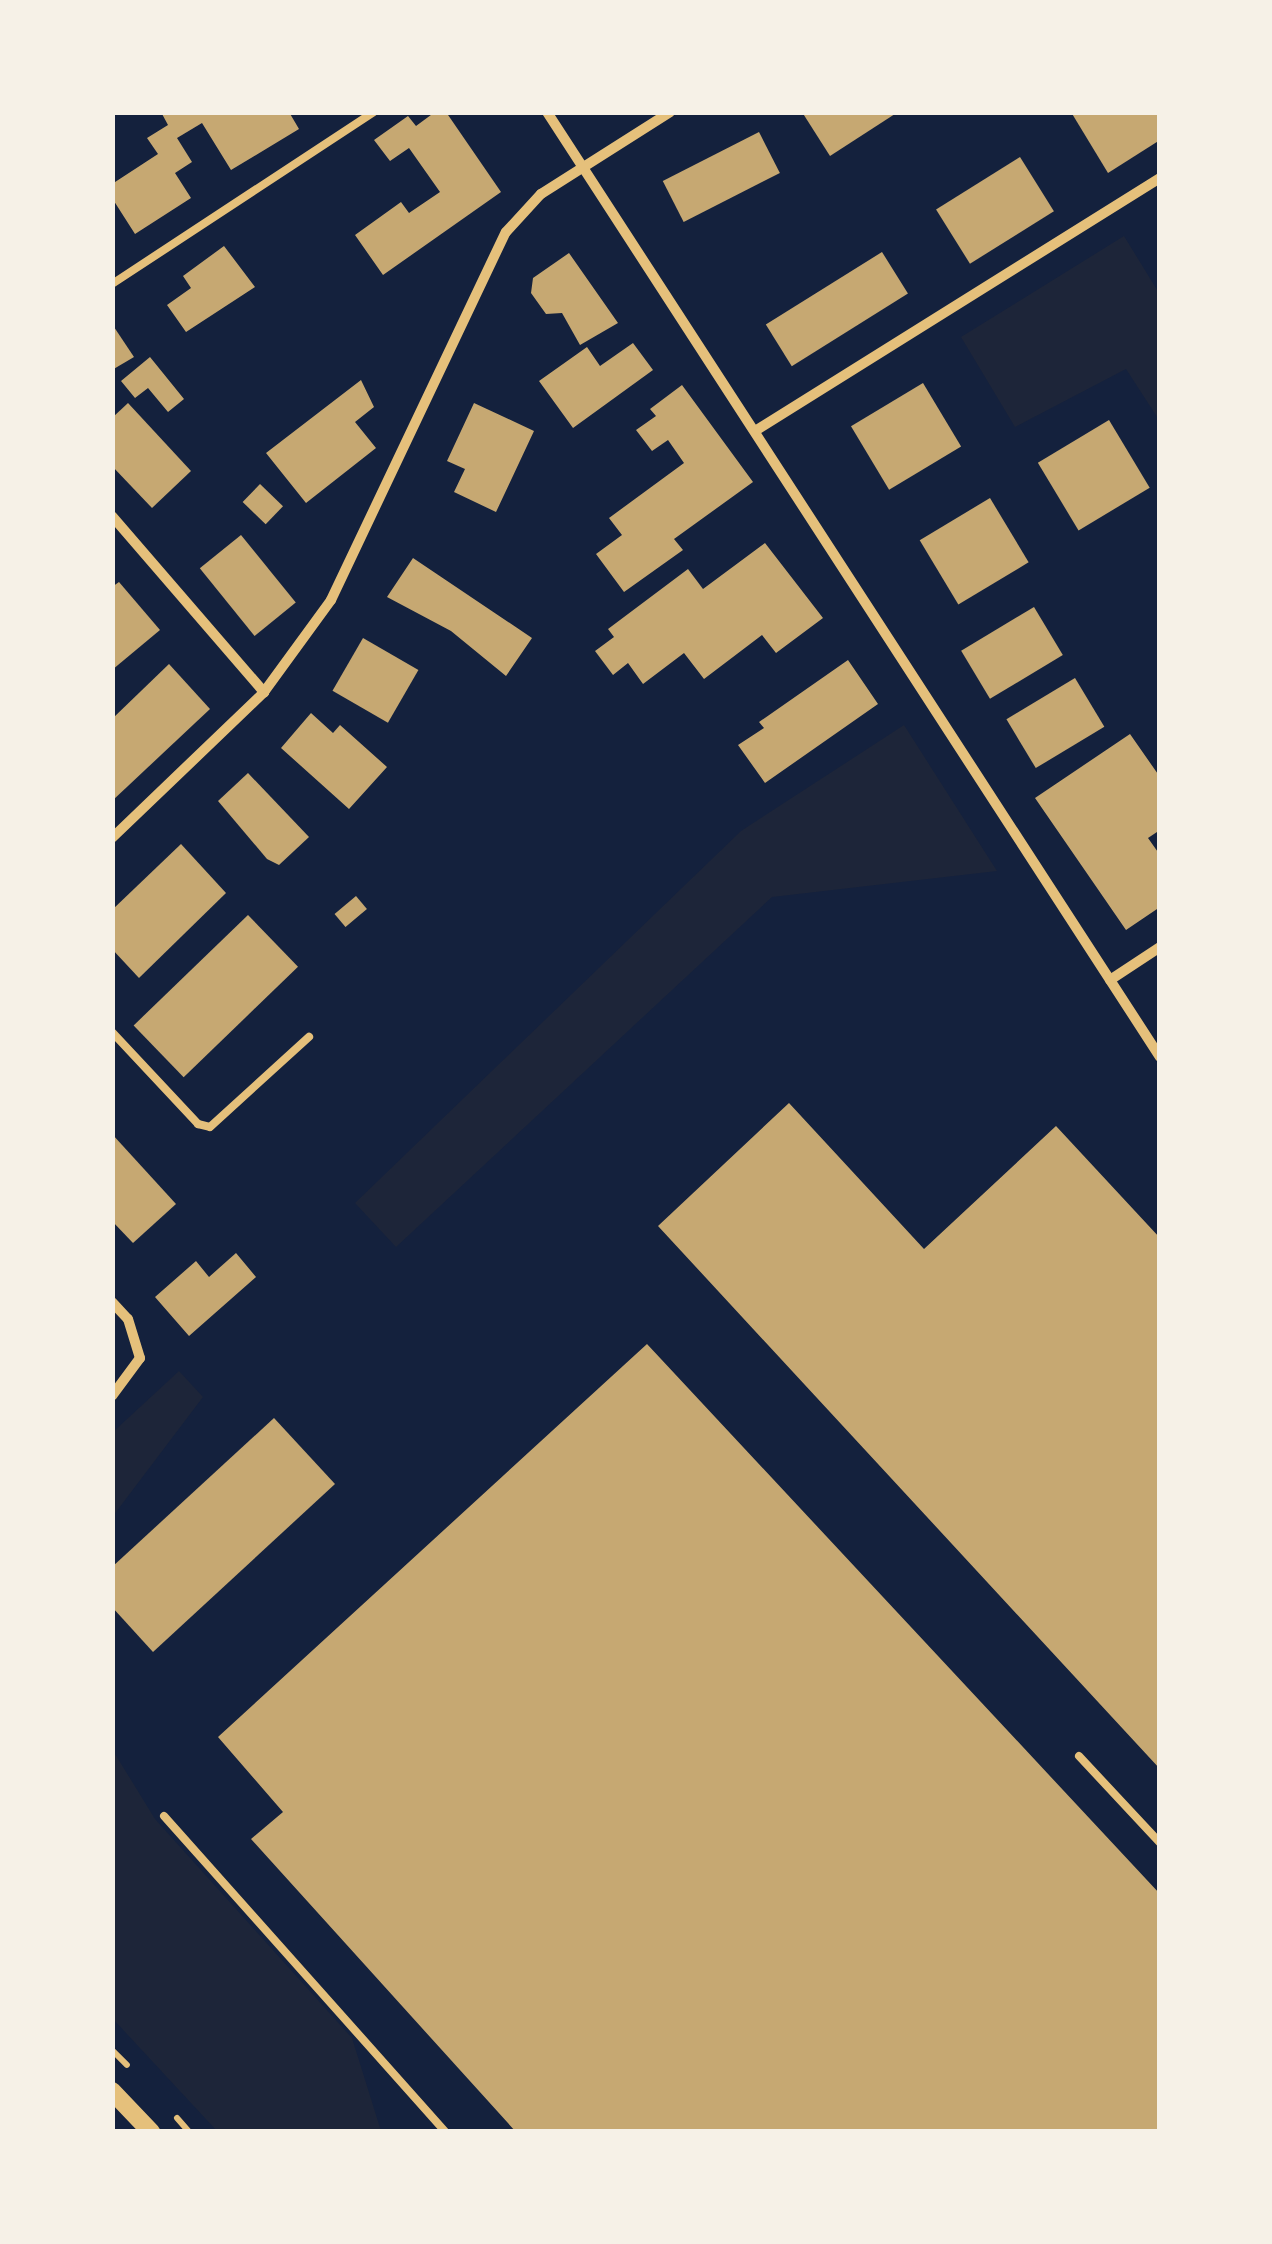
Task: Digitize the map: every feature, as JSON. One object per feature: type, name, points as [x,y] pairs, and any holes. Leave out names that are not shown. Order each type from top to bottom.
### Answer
[{"type":"street","points":[[547,112],[1160,1057]]},
{"type":"street","points":[[112,838],[264,692],[331,600],[506,232],[541,194],[670,112]]},
{"type":"street","points":[[755,430],[1160,178]]},
{"type":"street","points":[[112,516],[264,692]]},
{"type":"street","points":[[1110,980],[1160,947]]},
{"type":"street","points":[[112,1302],[128,1320],[140,1358],[112,1396]]},
{"type":"street","points":[[112,2091],[151,2132]]},
{"type":"lane","points":[[112,284],[374,112]]},
{"type":"lane","points":[[112,1032],[198,1124],[210,1128],[309,1036]]},
{"type":"lane","points":[[1079,1756],[1160,1843]]},
{"type":"lane","points":[[164,1816],[446,2132]]},
{"type":"shaded area","points":[[1124,236],[1159,293],[1159,420],[1126,369],[1015,427],[961,337]]},
{"type":"shaded area","points":[[904,725],[997,871],[772,897],[396,1247],[355,1203],[741,831]]},
{"type":"shaded area","points":[[179,1371],[203,1397],[113,1516],[113,1432]]},
{"type":"shaded area","points":[[112,1749],[155,1819],[352,2038],[381,2131],[217,2131],[113,2019]]},
{"type":"building","points":[[161,112],[289,112],[299,129],[231,170],[202,123],[177,138],[192,162],[175,173],[191,198],[135,234],[112,198],[112,184],[158,154],[147,138],[168,125]]},
{"type":"building","points":[[435,112],[446,112],[501,192],[383,275],[355,235],[401,202],[409,213],[440,192],[409,148],[390,161],[374,140],[408,116],[416,126]]},
{"type":"building","points":[[802,112],[898,112],[830,156]]},
{"type":"building","points":[[1071,112],[1160,112],[1160,140],[1108,173]]},
{"type":"building","points":[[759,132],[780,173],[684,222],[663,181]]},
{"type":"building","points":[[1020,157],[1054,211],[970,264],[936,209]]},
{"type":"building","points":[[224,246],[255,287],[186,332],[167,305],[191,288],[183,276]]},
{"type":"building","points":[[882,252],[908,294],[792,366],[766,325]]},
{"type":"building","points":[[569,253],[618,323],[580,345],[562,313],[546,314],[531,293],[533,278]]},
{"type":"building","points":[[112,324],[134,357],[112,370]]},
{"type":"building","points":[[633,343],[653,370],[573,428],[539,381],[587,347],[600,366]]},
{"type":"building","points":[[150,357],[184,399],[168,412],[148,388],[135,398],[121,381]]},
{"type":"building","points":[[361,380],[374,407],[355,422],[376,448],[306,503],[266,453]]},
{"type":"building","points":[[923,383],[961,446],[889,490],[851,426]]},
{"type":"building","points":[[682,385],[753,482],[674,539],[683,550],[624,592],[596,554],[622,535],[609,518],[684,463],[668,440],[652,451],[636,430],[656,416],[650,409]]},
{"type":"building","points":[[128,403],[191,471],[152,508],[112,466],[112,418]]},
{"type":"building","points":[[474,403],[534,431],[496,512],[454,492],[465,469],[447,461]]},
{"type":"building","points":[[1109,420],[1150,488],[1079,530],[1038,463]]},
{"type":"building","points":[[260,484],[283,506],[266,524],[243,502]]},
{"type":"building","points":[[990,498],[1029,562],[958,605],[920,540]]},
{"type":"building","points":[[241,535],[296,603],[255,636],[200,568]]},
{"type":"building","points":[[765,543],[823,618],[776,653],[762,635],[704,679],[684,653],[643,684],[628,663],[613,675],[595,651],[614,637],[608,629],[688,569],[703,589]]},
{"type":"building","points":[[413,558],[532,638],[506,676],[451,631],[387,597]]},
{"type":"building","points":[[119,582],[160,630],[112,670],[112,587]]},
{"type":"building","points":[[1034,607],[1063,655],[990,699],[961,651]]},
{"type":"building","points":[[363,638],[418,670],[388,723],[332,691]]},
{"type":"building","points":[[848,660],[878,704],[765,783],[738,745],[764,728],[759,722]]},
{"type":"building","points":[[169,664],[210,709],[112,801],[112,719]]},
{"type":"building","points":[[1075,678],[1104,727],[1036,768],[1006,719]]},
{"type":"building","points":[[311,713],[333,733],[340,725],[387,767],[349,809],[281,748]]},
{"type":"building","points":[[1130,734],[1160,777],[1160,830],[1148,838],[1160,855],[1160,907],[1126,930],[1035,798]]},
{"type":"building","points":[[248,773],[309,837],[279,865],[267,859],[218,801]]},
{"type":"building","points":[[181,844],[226,893],[139,978],[112,949],[112,910]]},
{"type":"building","points":[[356,896],[367,909],[345,927],[335,914]]},
{"type":"building","points":[[248,915],[298,967],[184,1077],[134,1025]]},
{"type":"building","points":[[789,1103],[924,1249],[1056,1126],[1160,1238],[1160,1769],[658,1226]]},
{"type":"building","points":[[112,1134],[176,1204],[133,1243],[112,1221]]},
{"type":"building","points":[[236,1253],[256,1277],[189,1336],[155,1297],[196,1261],[209,1277]]},
{"type":"building","points":[[647,1344],[1160,1894],[1160,2132],[516,2132],[251,1839],[283,1812],[218,1737]]},
{"type":"building","points":[[274,1418],[335,1484],[153,1652],[112,1607],[112,1567]]}]
